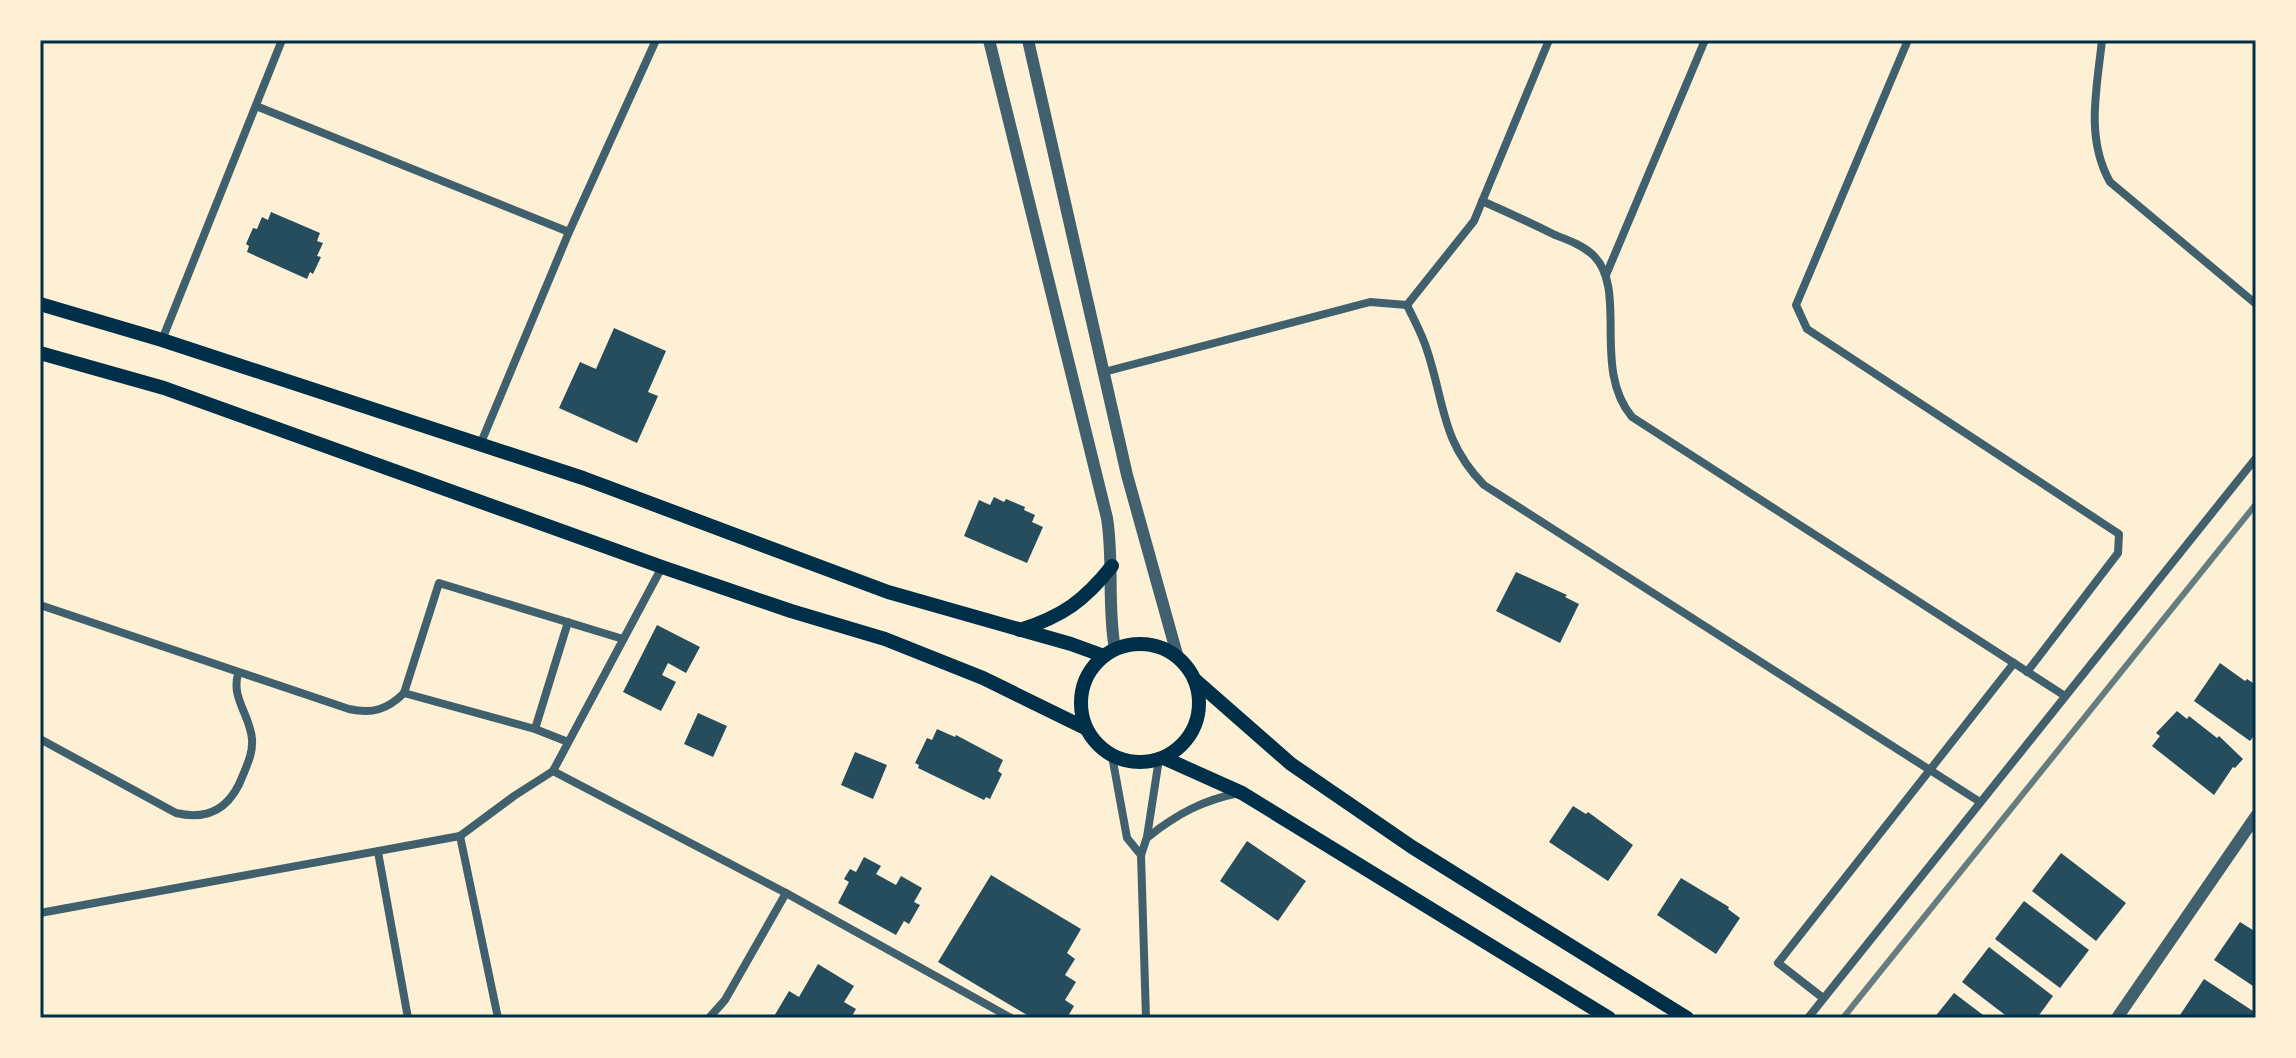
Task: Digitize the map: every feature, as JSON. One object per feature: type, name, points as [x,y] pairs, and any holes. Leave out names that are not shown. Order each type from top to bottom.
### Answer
[{"type":"main road","points":[[40,304],[162,340],[583,478],[888,592],[1019,631],[1110,652]]},
{"type":"main road","points":[[40,353],[164,388],[662,567],[932,656],[1085,728]]},
{"type":"main road","points":[[1019,631],[1070,609],[1095,587],[1112,566]]},
{"type":"main road","points":[[1194,679],[1200,705],[1193,730],[1186,742],[1162,758],[1138,763],[1112,756],[1092,739],[1085,728],[1081,715],[1082,688],[1094,665],[1110,652],[1128,645],[1155,645],[1178,658],[1194,679],[1291,764],[1412,847],[1687,1018]]},
{"type":"main road","points":[[1162,758],[1242,793],[1609,1018]]},
{"type":"street","points":[[162,340],[282,40]]},
{"type":"street","points":[[480,445],[569,232],[656,40]]},
{"type":"street","points":[[989,40],[1107,518],[1112,566],[1110,652]]},
{"type":"street","points":[[1028,40],[1140,527],[1178,658]]},
{"type":"street","points":[[1407,305],[1474,221],[1549,40]]},
{"type":"street","points":[[1606,275],[1705,40]]},
{"type":"street","points":[[1908,40],[1796,305],[1807,329],[2119,534],[2118,553],[2027,672]]},
{"type":"street","points":[[2102,40],[2094,134],[2099,159],[2110,182],[2256,304]]},
{"type":"street","points":[[256,106],[569,232]]},
{"type":"street","points":[[1482,201],[1584,248],[1601,264],[1606,275],[1614,385],[1632,417],[2065,696]]},
{"type":"street","points":[[1104,372],[1370,302],[1407,305]]},
{"type":"street","points":[[1407,305],[1427,350],[1452,439],[1465,464],[1484,485],[1980,802]]},
{"type":"street","points":[[1808,1018],[2256,458]]},
{"type":"street","points":[[40,913],[460,836],[553,771],[662,567]]},
{"type":"street","points":[[40,605],[238,674],[365,712],[387,708],[404,693],[439,583],[623,639]]},
{"type":"street","points":[[535,729],[568,622]]},
{"type":"street","points":[[1823,998],[1778,963],[2014,663]]},
{"type":"street","points":[[40,739],[176,813],[195,816],[210,812],[234,797],[251,756],[250,726],[236,691],[238,674]]},
{"type":"street","points":[[404,693],[535,729],[568,742]]},
{"type":"street","points":[[1112,756],[1127,838],[1141,855]]},
{"type":"street","points":[[1146,1018],[1141,855],[1162,758]]},
{"type":"street","points":[[553,771],[786,893],[1011,1018]]},
{"type":"street","points":[[1147,837],[1186,810],[1242,793]]},
{"type":"street","points":[[2117,1018],[2256,816]]},
{"type":"street","points":[[460,836],[498,1018]]},
{"type":"street","points":[[378,852],[408,1018]]},
{"type":"street","points":[[709,1018],[725,1000],[786,893]]},
{"type":"building","points":[[271,212],[320,233],[317,241],[323,243],[317,256],[321,257],[307,279],[247,252],[249,246],[246,244],[253,228],[257,229],[262,217],[268,220]]},
{"type":"building","points":[[614,328],[666,351],[648,392],[658,396],[637,443],[559,408],[580,362],[596,369]]},
{"type":"building","points":[[994,497],[1025,507],[1024,510],[1035,515],[1032,522],[1043,527],[1027,563],[964,536],[979,500],[990,505]]},
{"type":"building","points":[[1516,572],[1567,595],[1565,597],[1579,604],[1560,643],[1496,611]]},
{"type":"building","points":[[657,625],[700,647],[686,673],[668,663],[662,675],[676,682],[661,711],[623,692]]},
{"type":"building","points":[[2220,663],[2256,685],[2256,733],[2250,741],[2194,701]]},
{"type":"building","points":[[2177,711],[2187,719],[2189,716],[2217,738],[2219,736],[2243,759],[2233,767],[2214,795],[2152,746],[2160,736],[2156,733]]},
{"type":"building","points":[[698,713],[727,726],[713,757],[684,744]]},
{"type":"building","points":[[937,729],[956,735],[1003,760],[998,771],[1002,774],[990,799],[986,797],[984,800],[918,768],[919,765],[915,763],[927,738],[932,740]]},
{"type":"building","points":[[855,752],[887,765],[873,799],[841,785]]},
{"type":"building","points":[[1573,806],[1586,814],[1588,812],[1633,845],[1608,881],[1549,842]]},
{"type":"building","points":[[1247,841],[1306,881],[1278,921],[1220,881]]},
{"type":"building","points":[[2061,853],[2126,903],[2096,941],[2032,891]]},
{"type":"building","points":[[864,857],[881,866],[876,874],[896,885],[901,876],[922,888],[914,902],[920,905],[909,924],[904,921],[896,935],[838,903],[849,882],[844,879],[850,869],[856,872]]},
{"type":"building","points":[[991,875],[1081,929],[1067,953],[1075,959],[1065,975],[1076,982],[1065,1000],[1074,1006],[1067,1018],[1032,1018],[938,962]]},
{"type":"building","points":[[1681,878],[1729,907],[1740,918],[1716,954],[1657,915]]},
{"type":"building","points":[[2024,901],[2089,950],[2060,988],[1995,939]]},
{"type":"building","points":[[2240,922],[2256,932],[2256,988],[2214,960]]},
{"type":"building","points":[[1989,947],[2053,996],[2037,1018],[2009,1018],[1962,982]]},
{"type":"building","points":[[818,964],[854,986],[844,1002],[856,1009],[851,1018],[773,1018],[789,991],[799,997]]},
{"type":"building","points":[[2204,979],[2256,1013],[2256,1018],[2178,1018]]},
{"type":"building","points":[[1954,993],[1987,1018],[1934,1018]]},
{"type":"railway","points":[[1843,1018],[2256,504]]}]
